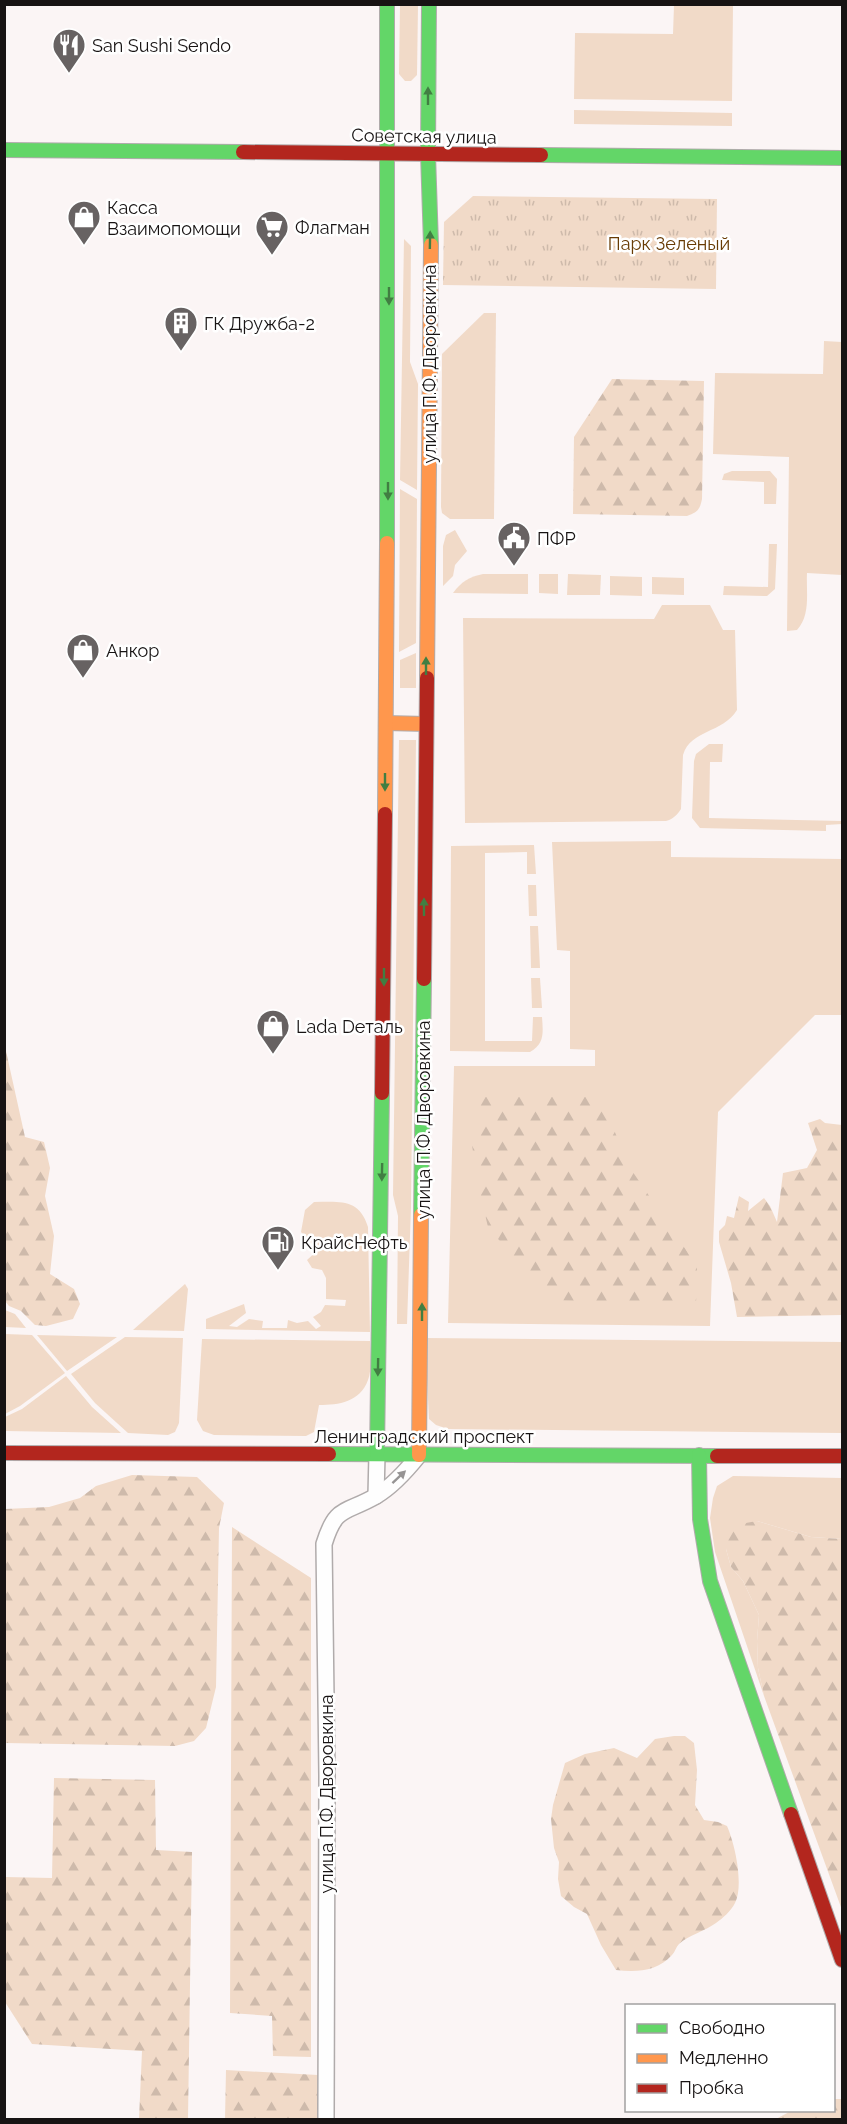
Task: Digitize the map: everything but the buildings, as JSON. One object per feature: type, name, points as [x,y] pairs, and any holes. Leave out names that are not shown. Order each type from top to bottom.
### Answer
[{"type":"street","points":[[376,1496],[386,723],[389,216],[386,153],[387,4]]},
{"type":"street","name":"улица П.Ф. Дворовкина","points":[[326,2120],[327,1776],[324,1544],[330,1524],[345,1509],[376,1496],[402,1476],[420,1455],[430,217],[429,4]]},
{"type":"street","name":"Советская улица","points":[[4,150],[843,158]]},
{"type":"street","points":[[386,723],[426,724]]},
{"type":"street","name":"Ленинградский проспект","points":[[4,1453],[843,1456]]},
{"type":"street","points":[[699,1455],[699,1516],[702,1550],[710,1581],[843,1960]]},
{"type":"green space","points":[[400,5],[418,5],[417,75],[411,81],[405,81],[399,74]]},
{"type":"green space","points":[[674,5],[733,5],[732,101],[574,99],[575,33],[673,34]]},
{"type":"green space","points":[[574,110],[732,113],[732,126],[574,124]]},
{"type":"green space","name":"Парк Зеленый","points":[[473,196],[717,199],[716,289],[443,285],[444,222]]},
{"type":"green space","points":[[404,239],[411,246],[410,362],[418,384],[417,490],[400,480]]},
{"type":"green space","points":[[484,313],[496,313],[494,519],[450,519],[442,513],[441,507],[442,354]]},
{"type":"green space","points":[[824,341],[842,342],[842,575],[807,573],[807,603],[804,617],[797,630],[787,631],[789,457],[713,454],[715,373],[823,374]]},
{"type":"green space","points":[[612,379],[704,381],[702,499],[696,512],[687,516],[573,514],[574,437]]},
{"type":"green space","points":[[732,471],[770,471],[777,479],[776,504],[764,504],[764,482],[722,480],[724,474]]},
{"type":"green space","points":[[400,489],[417,499],[416,643],[399,652]]},
{"type":"green space","points":[[455,530],[467,551],[455,565],[453,576],[443,586],[443,546],[446,535]]},
{"type":"green space","points":[[769,544],[777,544],[775,589],[767,596],[723,595],[724,586],[768,587]]},
{"type":"green space","points":[[483,574],[528,574],[528,594],[453,593],[466,580]]},
{"type":"green space","points":[[539,574],[558,574],[558,594],[539,593]]},
{"type":"green space","points":[[568,574],[601,575],[600,595],[567,595]]},
{"type":"green space","points":[[610,576],[642,577],[642,596],[610,595]]},
{"type":"green space","points":[[652,577],[684,578],[684,595],[652,594]]},
{"type":"green space","points":[[662,605],[710,605],[723,630],[735,630],[737,710],[723,724],[693,740],[687,747],[683,755],[681,809],[678,813],[666,821],[465,823],[463,618],[654,619]]},
{"type":"green space","points":[[416,653],[416,688],[400,688],[400,660]]},
{"type":"green space","points":[[399,740],[416,740],[411,1207],[407,1324],[397,1324],[398,1216],[393,1195]]},
{"type":"green space","points":[[709,744],[723,744],[722,762],[710,762],[709,818],[842,821],[842,824],[826,825],[826,831],[700,828],[692,818],[694,761],[696,754]]},
{"type":"green space","points":[[671,841],[671,857],[842,859],[842,1015],[815,1015],[718,1112],[710,1326],[448,1323],[454,1066],[595,1066],[595,1050],[570,1049],[570,951],[557,950],[552,842]]},
{"type":"green space","points":[[534,845],[536,874],[527,874],[527,852],[485,853],[485,1041],[532,1041],[533,1017],[542,1017],[541,1041],[530,1052],[450,1051],[451,846]]},
{"type":"green space","points":[[528,885],[536,885],[537,916],[529,916]]},
{"type":"green space","points":[[530,926],[538,926],[540,968],[531,968]]},
{"type":"green space","points":[[531,978],[540,978],[542,1008],[532,1008]]},
{"type":"green space","points":[[4,1042],[25,1137],[44,1142],[50,1168],[45,1196],[54,1236],[50,1274],[74,1289],[80,1304],[73,1319],[46,1326],[35,1325],[21,1311],[9,1306],[5,1301]]},
{"type":"green space","points":[[480,1097],[601,1097],[628,1165],[697,1266],[696,1306],[550,1300],[488,1227],[472,1145]]},
{"type":"green space","points":[[820,1119],[825,1123],[842,1125],[842,1315],[737,1317],[731,1283],[719,1242],[719,1231],[725,1225],[727,1216],[734,1218],[739,1196],[749,1202],[748,1211],[764,1198],[777,1222],[783,1173],[807,1168],[817,1150],[808,1123]]},
{"type":"green space","points":[[314,1202],[340,1202],[354,1206],[368,1227],[370,1332],[206,1329],[206,1319],[244,1304],[246,1313],[229,1326],[237,1327],[249,1319],[263,1321],[262,1328],[287,1328],[288,1320],[297,1323],[308,1321],[316,1329],[321,1326],[313,1317],[321,1312],[325,1305],[345,1306],[346,1300],[326,1299],[326,1278],[322,1270],[312,1268],[307,1260],[318,1250],[301,1232],[305,1210]]},
{"type":"green space","points":[[185,1284],[188,1289],[184,1331],[133,1330]]},
{"type":"green space","points":[[5,1310],[15,1314],[26,1328],[5,1327]]},
{"type":"green space","points":[[5,1334],[32,1335],[65,1373],[20,1406],[5,1414]]},
{"type":"green space","points":[[37,1335],[117,1337],[67,1371]]},
{"type":"green space","points":[[125,1337],[183,1338],[179,1423],[175,1432],[168,1435],[128,1433],[95,1403],[71,1374]]},
{"type":"green space","points":[[425,1338],[842,1342],[842,1433],[448,1429],[436,1425],[429,1419]]},
{"type":"green space","points":[[202,1339],[370,1341],[369,1376],[360,1393],[354,1398],[341,1403],[319,1405],[314,1432],[306,1436],[214,1435],[203,1431],[197,1420]]},
{"type":"green space","points":[[66,1376],[92,1407],[121,1433],[5,1431],[5,1417],[22,1409]]},
{"type":"green space","points":[[132,1475],[197,1477],[224,1503],[219,1528],[216,1687],[206,1728],[194,1741],[175,1746],[5,1743],[5,1509],[49,1507],[80,1498],[96,1486]]},
{"type":"green space","points":[[733,1476],[842,1478],[842,1539],[811,1537],[757,1521],[726,1549],[731,1567],[743,1581],[759,1615],[758,1668],[764,1696],[715,1552],[710,1518],[717,1486]]},
{"type":"green space","points":[[757,1521],[811,1537],[842,1539],[842,1910],[764,1696],[758,1668],[759,1615],[743,1581],[731,1567],[726,1549],[729,1526]]},
{"type":"green space","points":[[232,1527],[311,1578],[311,2057],[273,2056],[272,2016],[230,2013]]},
{"type":"green space","points":[[685,1736],[694,1743],[697,1770],[695,1805],[704,1820],[727,1826],[739,1875],[738,1895],[724,1917],[683,1941],[660,1965],[639,1971],[616,1970],[601,1945],[587,1914],[561,1896],[558,1879],[559,1862],[554,1848],[551,1819],[553,1805],[565,1763],[585,1754],[614,1748],[637,1758],[655,1739]]},
{"type":"green space","points":[[54,1778],[155,1780],[156,1850],[192,1852],[188,2119],[139,2119],[142,2051],[32,2044],[5,2002],[5,1877],[52,1878]]},
{"type":"green space","points":[[226,2070],[318,2075],[318,2119],[225,2119]]},
{"type":"green space","points":[[835,2099],[842,2099],[842,2119],[776,2119],[789,2112],[835,2112]]},
{"type":"traffic: fast","points":[[387,4],[387,543]]},
{"type":"traffic: fast","points":[[429,4],[428,154],[431,245]]},
{"type":"traffic: fast","points":[[4,150],[243,152]]},
{"type":"traffic: fast","points":[[541,155],[842,158]]},
{"type":"traffic: fast","points":[[421,1215],[424,979]]},
{"type":"traffic: fast","points":[[377,1454],[382,1093]]},
{"type":"traffic: fast","points":[[329,1454],[717,1456]]},
{"type":"traffic: fast","points":[[699,1455],[700,1519],[710,1581],[791,1814]]},
{"type":"traffic: slow","points":[[427,678],[431,245]]},
{"type":"traffic: slow","points":[[385,814],[387,543]]},
{"type":"traffic: slow","points":[[386,723],[426,724]]},
{"type":"traffic: slow","points":[[419,1455],[421,1215]]},
{"type":"traffic: jam","points":[[243,152],[541,155]]},
{"type":"traffic: jam","points":[[424,979],[427,678]]},
{"type":"traffic: jam","points":[[382,1093],[385,814]]},
{"type":"traffic: jam","points":[[4,1453],[329,1454]]},
{"type":"traffic: jam","points":[[717,1456],[842,1456]]},
{"type":"traffic: jam","points":[[791,1814],[842,1960]]},
{"type":"place","name":"San Sushi Sendo","points":[[69,74]]},
{"type":"place","name":"Касса Взаимопомощи","points":[[84,246]]},
{"type":"place","name":"Флагман","points":[[272,256]]},
{"type":"place","name":"ГК Дружба-2","points":[[181,352]]},
{"type":"place","name":"ПФР","points":[[514,567]]},
{"type":"place","name":"Анкор","points":[[83,679]]},
{"type":"place","name":"Lada Dеталь","points":[[273,1055]]},
{"type":"place","name":"КрайсНефть","points":[[278,1271]]}]
